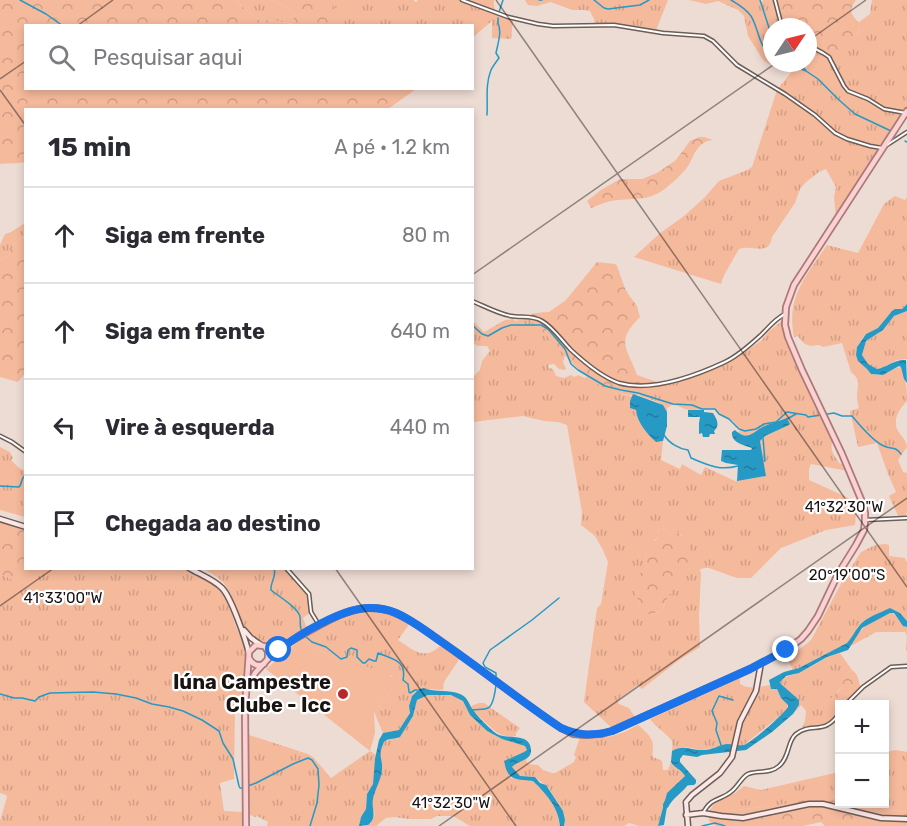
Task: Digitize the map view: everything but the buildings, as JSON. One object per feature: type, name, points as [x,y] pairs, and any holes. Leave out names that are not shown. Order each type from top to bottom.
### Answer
[{"type":"main road","points":[[246,826],[245,709],[249,656],[253,647],[274,647],[287,643],[345,613],[366,608],[380,608],[396,613],[474,664],[561,728],[573,734],[584,735],[612,731],[750,669],[786,650],[808,632],[864,530],[865,513],[861,497],[791,344],[785,326],[786,307],[794,285],[906,112]]},
{"type":"main road","points":[[247,691],[255,673],[287,643]]},
{"type":"main road","points":[[263,646],[268,651],[268,659]]},
{"type":"main road","points":[[249,656],[254,664],[264,664]]},
{"type":"street","points":[[462,0],[508,17],[538,24],[553,26],[601,24],[704,36],[713,41],[738,65],[815,115],[834,133],[870,146],[884,148],[907,132]]},
{"type":"street","points":[[775,0],[780,18]]},
{"type":"street","points":[[817,49],[829,57],[848,91],[863,96],[884,109],[906,112]]},
{"type":"street","points":[[474,302],[503,314],[529,316],[543,321],[571,350],[598,372],[612,380],[632,386],[657,385],[724,362],[751,344],[785,314]]},
{"type":"street","points":[[0,436],[24,451]]},
{"type":"street","points":[[865,520],[907,518]]},
{"type":"street","points":[[0,519],[24,525]]},
{"type":"street","points":[[192,570],[223,589],[240,625],[249,656]]},
{"type":"street","points":[[288,570],[309,594],[311,612],[319,625]]},
{"type":"street","points":[[240,625],[251,638],[263,646]]},
{"type":"street","points":[[688,826],[686,806],[688,799],[720,773],[732,757],[740,722],[756,692],[761,663]]},
{"type":"street","points":[[851,700],[863,687],[891,668],[907,666]]},
{"type":"street","points":[[703,813],[710,802],[729,793],[747,775],[777,768],[786,757],[796,734],[829,725],[835,718]]},
{"type":"street","points":[[686,815],[703,813],[743,818],[809,804],[823,804],[881,818],[907,819]]},
{"type":"green space","points":[[0,0],[236,0],[260,21],[269,20],[292,24],[24,24],[24,90],[415,90],[389,108],[24,108],[24,162],[0,164]]},
{"type":"green space","points":[[236,0],[273,0],[294,12],[293,24],[269,20],[260,21]]},
{"type":"green space","points":[[273,0],[322,0],[337,9],[340,14],[338,24],[292,24],[294,12]]},
{"type":"green space","points":[[494,0],[496,12],[513,20],[511,39],[492,38],[492,21],[474,36],[474,24],[338,24],[322,1]]},
{"type":"green space","points":[[525,0],[668,0],[655,33],[595,25],[590,11],[572,10],[551,2],[537,6],[528,5]]},
{"type":"green space","points":[[689,0],[759,0],[761,2],[770,0],[775,18],[763,18],[763,60],[748,36],[744,16],[738,10],[718,1],[706,4]]},
{"type":"green space","points":[[770,0],[856,0],[851,10],[860,24],[858,34],[849,46],[841,51],[827,52],[817,49],[817,18],[775,18]]},
{"type":"green space","points":[[872,0],[907,0],[907,113],[836,219],[834,197],[836,187],[826,169],[819,172],[800,189],[795,203],[767,247],[739,249],[721,284],[634,257],[659,234],[684,216],[719,181],[752,167],[777,90],[791,72],[817,72],[817,48],[838,52],[854,40],[859,32],[859,22],[870,14]]},
{"type":"green space","points":[[699,137],[713,140],[702,144],[686,169],[660,192],[643,198],[611,201],[591,208],[587,201],[601,190],[620,179],[642,179],[657,173],[676,160],[690,141]]},
{"type":"green space","points":[[895,196],[905,200],[907,197],[907,304],[902,309],[892,311],[878,328],[863,337],[857,347],[856,355],[871,374],[881,375],[901,367],[904,376],[907,401],[896,421],[897,429],[907,447],[898,460],[903,472],[907,473],[907,512],[900,520],[889,496],[896,492],[877,443],[858,447],[850,411],[859,408],[858,381],[851,372],[842,343],[823,347],[807,345],[798,336],[794,337],[792,323],[795,298],[805,277],[827,245],[858,253],[884,204]]},
{"type":"green space","points":[[24,224],[24,237],[15,242],[9,255],[0,261],[0,245],[5,234]]},
{"type":"green space","points":[[24,237],[24,374],[18,382],[0,377],[0,261],[9,255],[15,242]]},
{"type":"green space","points":[[597,262],[617,266],[626,291],[637,306],[640,317],[628,333],[625,345],[637,375],[660,383],[660,386],[652,392],[635,395],[622,394],[600,385],[580,371],[544,333],[537,329],[530,317],[531,314],[549,312],[566,300]]},
{"type":"green space","points":[[907,311],[907,359],[897,360],[877,369],[868,364],[862,355],[866,341],[883,330],[894,316]]},
{"type":"green space","points":[[530,317],[537,329],[541,329],[565,355],[563,362],[566,369],[559,369],[554,364],[548,365],[556,376],[587,377],[614,392],[633,396],[630,401],[644,429],[653,438],[663,441],[661,460],[680,469],[682,464],[701,475],[705,467],[735,481],[766,476],[760,441],[765,436],[789,425],[783,419],[752,434],[743,435],[739,434],[740,429],[733,421],[718,413],[716,409],[688,410],[672,405],[667,408],[667,412],[658,402],[639,395],[648,392],[660,383],[678,381],[730,361],[761,341],[782,321],[786,322],[789,338],[834,437],[833,453],[839,463],[847,466],[848,471],[811,464],[809,480],[853,500],[856,514],[855,525],[826,530],[781,548],[751,578],[737,578],[709,568],[699,570],[701,572],[700,647],[642,689],[638,685],[620,698],[619,704],[629,708],[636,719],[614,730],[584,702],[597,608],[601,604],[608,562],[595,536],[581,525],[582,512],[567,425],[523,416],[474,422],[474,376],[480,370],[482,361],[490,351],[487,346],[474,344],[474,322],[484,332],[505,320],[516,321]],"holes":[[[659,529],[673,529],[682,535],[690,568],[660,611],[654,614],[644,613],[640,611],[633,588],[641,572],[646,568],[647,550],[658,537]]]},
{"type":"green space","points":[[0,447],[10,452],[13,458],[11,460],[24,470],[24,517],[0,510]]},
{"type":"green space","points":[[0,518],[12,520],[24,526],[24,564],[22,577],[17,581],[0,574]]},
{"type":"green space","points":[[660,527],[675,530],[687,543],[690,566],[685,577],[670,593],[661,610],[644,614],[640,611],[633,588],[635,579],[646,568],[645,544],[657,538]]},
{"type":"green space","points":[[875,545],[889,545],[889,556],[905,558],[907,561],[907,621],[900,613],[890,608],[862,622],[847,643],[793,670],[786,657],[811,640],[843,580],[861,552]]},
{"type":"green space","points":[[24,562],[24,570],[197,570],[219,584],[224,590],[244,644],[247,659],[242,706],[235,707],[234,779],[220,783],[224,811],[242,812],[242,826],[0,826],[7,797],[0,793],[0,574],[14,580],[22,577]]},
{"type":"green space","points":[[206,570],[290,570],[312,596],[311,612],[303,618],[307,628],[278,643],[259,640],[241,622],[230,593],[216,576]]},
{"type":"green space","points":[[374,611],[391,614],[410,623],[398,640],[414,650],[429,653],[440,646],[460,658],[444,682],[443,690],[422,690],[414,693],[410,702],[410,712],[399,730],[383,733],[374,712],[396,685],[392,676],[373,670],[347,657],[341,663],[301,639],[335,619]]},
{"type":"green space","points":[[892,612],[907,627],[907,636],[905,632],[876,632],[849,647],[858,633],[867,625]]},
{"type":"green space","name":"Iúna Campestre Clube - Icc","points":[[301,639],[341,663],[347,657],[351,657],[361,664],[390,675],[397,682],[374,712],[375,733],[370,751],[266,669]]},
{"type":"green space","points":[[840,653],[852,670],[844,675],[843,685],[834,696],[835,723],[800,732],[806,711],[801,705],[793,714],[799,705],[799,700],[780,682],[829,656]]},
{"type":"green space","points":[[852,670],[855,672],[862,691],[852,700],[835,700],[832,710],[829,711],[828,703],[840,690],[844,675]]},
{"type":"green space","points":[[740,678],[740,684],[747,687],[770,685],[771,689],[777,689],[788,705],[787,710],[745,744],[702,750],[686,747],[672,751],[671,739],[650,719]]},
{"type":"green space","points":[[428,695],[451,695],[458,698],[463,701],[470,715],[487,731],[502,739],[525,746],[527,750],[504,763],[511,778],[533,781],[552,801],[560,826],[470,826],[453,816],[436,816],[431,819],[386,818],[376,826],[366,826],[371,823],[375,814],[372,804],[381,771],[381,747],[391,738],[398,739],[413,716],[417,700]]},
{"type":"green space","points":[[484,703],[520,728],[516,736],[496,732],[471,706]]},
{"type":"green space","points":[[638,725],[652,740],[653,757],[662,761],[663,770],[668,770],[671,762],[685,776],[667,793],[658,826],[639,826],[629,823],[624,826],[564,826],[563,811],[548,787],[535,777],[520,776],[512,767],[528,757],[526,760],[528,764],[538,765],[543,770],[555,773],[574,762],[580,737],[595,739],[610,737]]},
{"type":"green space","points":[[249,735],[308,754],[331,778],[370,751],[376,755],[373,784],[367,794],[366,809],[359,826],[267,826],[268,822],[248,814]]},
{"type":"green space","points":[[889,751],[907,752],[907,812],[868,808],[889,808]]},
{"type":"green space","points":[[835,773],[835,796],[721,812],[710,810],[716,801],[735,793],[744,786],[761,790]]},
{"type":"green space","points":[[824,796],[835,797],[835,808],[877,808],[907,812],[907,826],[825,826],[821,822],[803,826],[716,826],[709,821],[710,810],[721,812],[779,805]]},
{"type":"water","points":[[907,304],[907,311],[894,316],[883,330],[866,341],[862,355],[868,364],[877,369],[906,360],[907,383],[901,367],[883,375],[871,374],[858,361],[856,355],[857,347],[866,334],[878,328],[892,311],[902,309]]},
{"type":"water","points":[[633,394],[663,405],[667,412],[667,426],[663,441],[656,442],[646,432],[636,410],[630,408]]},
{"type":"water","points":[[688,410],[704,410],[704,412],[713,413],[718,424],[714,431],[715,434],[703,437],[702,433],[699,434],[700,417],[688,417]]},
{"type":"water","points":[[787,418],[789,425],[765,436],[760,441],[766,476],[737,481],[738,465],[721,461],[722,450],[751,450],[752,448],[736,441],[732,432],[735,430],[740,434],[748,435]]},
{"type":"water","points":[[890,608],[900,613],[907,621],[907,627],[903,626],[894,613],[890,613],[862,628],[848,650],[827,657],[799,673],[786,676],[780,682],[799,700],[799,705],[793,714],[772,732],[746,750],[697,757],[683,755],[680,762],[696,780],[696,783],[678,788],[674,792],[668,803],[664,825],[658,826],[667,793],[685,776],[671,762],[672,751],[684,748],[707,750],[727,744],[743,745],[750,741],[788,707],[777,689],[771,689],[769,680],[784,672],[799,668],[847,643],[862,623]]},
{"type":"water","points":[[419,689],[460,694],[467,699],[481,720],[497,734],[527,741],[530,744],[531,753],[512,767],[520,776],[535,777],[540,783],[546,785],[563,811],[564,826],[560,826],[554,806],[533,781],[513,778],[508,772],[504,761],[527,750],[525,746],[502,739],[487,731],[470,715],[463,701],[451,695],[428,695],[417,700],[413,716],[400,737],[384,742],[381,754],[381,774],[373,799],[373,819],[368,825],[359,826],[366,809],[367,794],[373,784],[379,740],[383,733],[399,730],[410,713],[409,706],[412,696]]},
{"type":"waterway","points":[[20,0],[60,24]]},
{"type":"waterway","points":[[499,12],[503,0]]},
{"type":"waterway","points":[[594,0],[608,9],[640,5],[649,0]]},
{"type":"waterway","points":[[731,0],[751,16],[763,45]]},
{"type":"waterway","points":[[760,0],[766,18]]},
{"type":"waterway","points":[[487,115],[489,76],[499,58],[496,53],[500,34],[498,18]]},
{"type":"waterway","points":[[808,72],[855,114],[891,131]]},
{"type":"waterway","points":[[474,327],[488,336],[511,325],[541,325],[548,329],[565,349],[571,364],[605,386],[673,404],[715,409],[739,429],[745,431],[776,422],[787,412],[808,417],[834,413],[852,416],[875,440],[901,454]]},
{"type":"waterway","points":[[787,419],[796,414]]},
{"type":"waterway","points":[[664,435],[674,445],[688,450],[691,458],[719,468],[738,466]]},
{"type":"waterway","points":[[763,438],[764,461]]},
{"type":"waterway","points":[[0,486],[19,487],[24,477]]},
{"type":"waterway","points":[[274,570],[271,590],[299,614],[302,632]]},
{"type":"waterway","points":[[496,678],[496,673],[485,667],[483,663],[490,650],[559,598]]},
{"type":"waterway","points":[[305,636],[312,642],[326,647],[341,659],[347,657],[348,650],[351,648],[357,650],[357,657],[363,663],[369,659],[376,661],[378,653],[393,659],[403,668],[403,680],[408,684],[409,692],[417,690]]},
{"type":"waterway","points":[[472,710],[485,709],[492,704],[496,685]]},
{"type":"waterway","points":[[0,694],[35,701],[50,693],[116,694],[183,711],[219,731],[233,759],[239,786],[242,788]]},
{"type":"waterway","points":[[721,745],[712,711],[719,696],[733,700]]},
{"type":"waterway","points":[[248,786],[293,764],[308,758],[312,760],[318,769],[319,785],[317,803],[310,826]]},
{"type":"waterway","points":[[666,805],[688,779]]},
{"type":"waterway","points":[[702,826],[715,823],[725,826]]},
{"type":"place","name":"Iúna Campestre Clube - Icc","points":[[343,694]]},
{"type":"route","points":[[279,650],[334,617],[366,608],[389,610],[435,637],[561,728],[573,734],[584,735],[612,731],[750,669],[786,650]]}]
